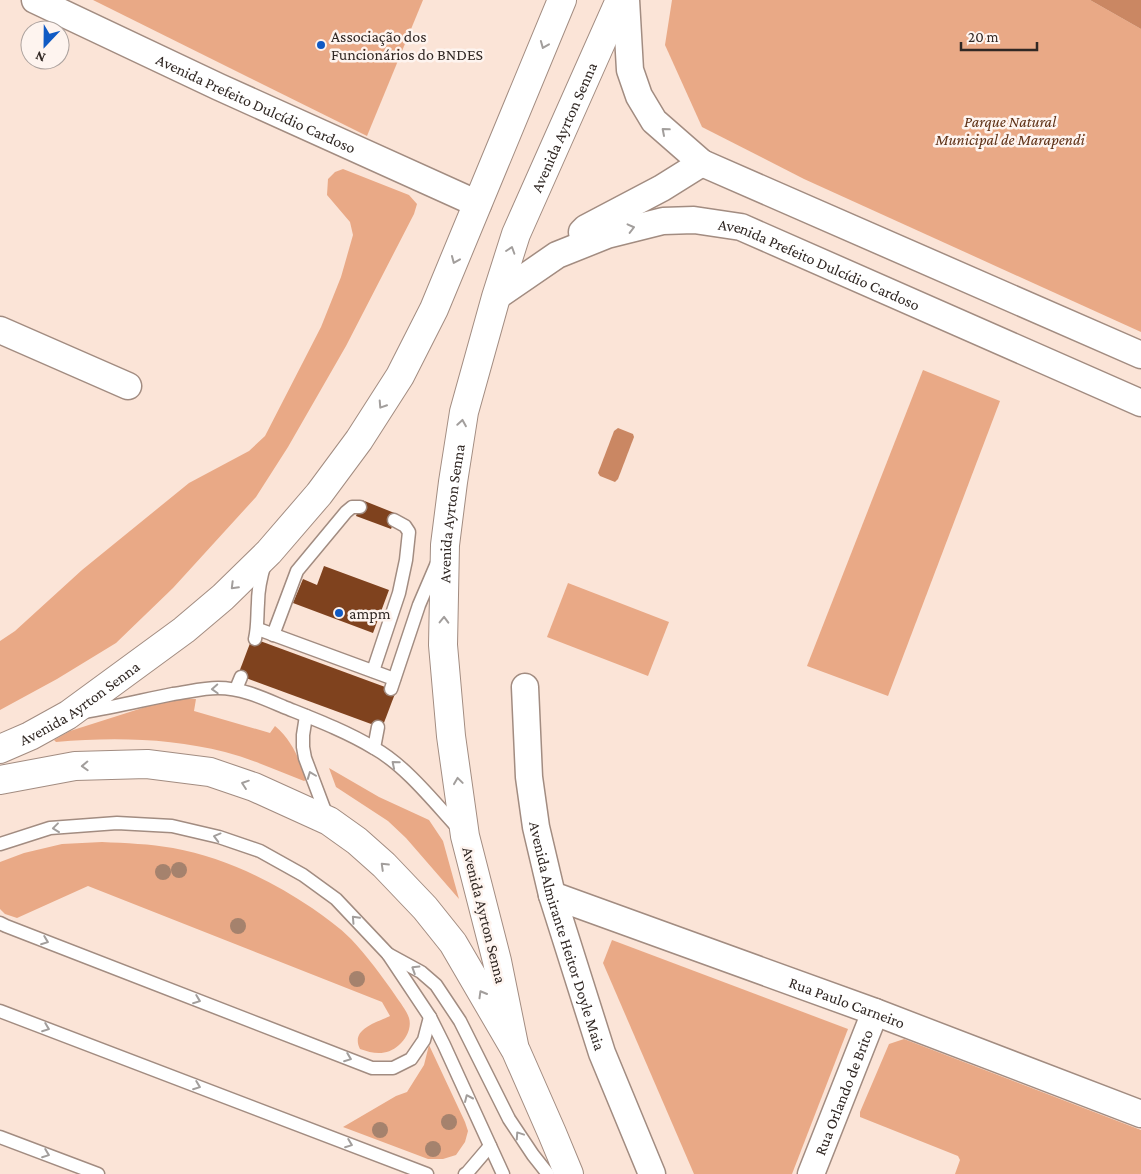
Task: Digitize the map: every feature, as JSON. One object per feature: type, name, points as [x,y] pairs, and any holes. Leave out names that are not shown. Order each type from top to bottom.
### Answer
[{"type":"main road","name":"Avenida Ayrton Senna","points":[[0,749],[30,736],[68,715],[184,630],[223,598],[269,552],[319,494],[359,440],[400,376],[434,309],[562,0]]},
{"type":"main road","name":"Avenida Ayrton Senna","points":[[516,1051],[497,961],[466,836],[451,736],[444,645],[445,545],[464,412],[496,297],[516,234],[620,0]]},
{"type":"main road","name":"Avenida Ayrton Senna","points":[[0,780],[75,766],[147,764],[210,772],[254,787],[329,821],[357,840],[426,908],[453,944],[516,1051],[569,1174]]},
{"type":"street","name":"Avenida Prefeito Dulcídio Cardoso","points":[[35,0],[219,87],[478,204]]},
{"type":"street","points":[[626,0],[630,70],[639,96],[654,121],[702,163],[1141,355]]},
{"type":"street","points":[[556,255],[586,228],[662,188],[702,163]]},
{"type":"street","name":"Avenida Prefeito Dulcídio Cardoso","points":[[496,297],[556,255],[607,235],[663,220],[694,220],[741,227],[1141,403]]},
{"type":"street","points":[[0,330],[128,386]]},
{"type":"street","name":"Avenida Almirante Heitor Doyle Maia","points":[[525,687],[529,777],[536,827],[552,895],[602,1053],[652,1174]]},
{"type":"street","name":"Rua Paulo Carneiro","points":[[552,895],[875,1012],[1141,1114]]},
{"type":"street","name":"Rua Orlando de Brito","points":[[811,1174],[875,1012]]},
{"type":"lane","points":[[273,635],[297,572],[346,512],[352,507],[360,507]]},
{"type":"lane","points":[[373,672],[399,593],[406,560],[409,532],[404,526],[394,520]]},
{"type":"lane","points":[[269,552],[260,580],[256,634],[273,635],[373,672],[392,684],[419,605],[445,545]]},
{"type":"lane","points":[[236,689],[241,676]]},
{"type":"lane","points":[[68,715],[192,691],[217,688],[236,689],[253,694],[306,716],[374,748],[388,757],[421,787],[466,836]]},
{"type":"lane","points":[[306,716],[303,735],[305,758],[329,821]]},
{"type":"lane","points":[[374,748],[378,727]]},
{"type":"lane","points":[[0,844],[50,828],[116,823],[172,826],[219,836],[260,851],[303,875],[336,899],[388,954],[430,1017],[503,1174]]},
{"type":"lane","points":[[0,923],[372,1068],[393,1068],[411,1059],[424,1040],[430,1017]]},
{"type":"lane","points":[[388,954],[421,972],[436,985],[460,1022],[509,1119],[548,1174]]},
{"type":"lane","points":[[0,1011],[427,1174]]},
{"type":"lane","points":[[0,1137],[98,1174]]},
{"type":"lane","points":[[465,1174],[490,1146]]},
{"type":"green space","points":[[93,0],[423,0],[367,136]]},
{"type":"green space","name":"Parque Natural Municipal de Marapendi","points":[[672,0],[1090,0],[1141,29],[1141,332],[804,179],[702,127],[665,45]]},
{"type":"green space","points":[[343,169],[409,195],[417,204],[414,214],[346,346],[288,447],[256,497],[173,588],[116,643],[57,679],[0,710],[0,641],[15,631],[82,570],[189,483],[249,451],[265,436],[321,327],[341,277],[353,235],[350,222],[327,195],[328,179],[335,172]]},
{"type":"green space","points":[[923,370],[1000,401],[888,696],[807,666]]},
{"type":"green space","points":[[568,583],[669,622],[648,676],[547,637]]},
{"type":"green space","points":[[179,699],[196,699],[194,711],[270,733],[275,726],[294,749],[306,780],[304,781],[235,755],[204,747],[162,741],[120,739],[56,742],[54,740],[70,731],[158,703]]},
{"type":"green space","points":[[329,768],[379,797],[429,820],[443,841],[459,899],[406,838],[388,821],[336,787]]},
{"type":"green space","points":[[102,842],[164,847],[210,857],[263,879],[322,915],[342,930],[369,959],[403,1006],[408,1015],[410,1026],[402,1043],[390,1051],[380,1053],[360,1049],[358,1036],[361,1032],[372,1024],[390,1016],[382,1002],[88,886],[17,918],[5,914],[0,909],[0,862],[24,853],[62,844]]},
{"type":"green space","points":[[612,940],[848,1029],[792,1174],[694,1174],[603,963]]},
{"type":"green space","points":[[904,1039],[1141,1130],[1141,1174],[955,1174],[960,1160],[958,1156],[860,1117],[860,1112],[889,1044]]},
{"type":"green space","points":[[429,1045],[468,1131],[465,1142],[456,1155],[443,1159],[428,1159],[343,1127],[396,1096],[407,1092],[424,1065]]},
{"type":"shaded area","points":[[1090,0],[1141,0],[1141,29]]},
{"type":"shaded area","points":[[618,428],[633,434],[634,437],[618,479],[615,482],[600,476],[598,473],[614,431]]},
{"type":"building","points":[[362,500],[397,514],[391,529],[356,516]]},
{"type":"building","points":[[324,566],[389,590],[373,633],[293,603],[303,579],[317,585]]},
{"type":"building","points":[[252,638],[396,691],[382,728],[238,675]]},
{"type":"place","name":"Associação dos Funcionários do BNDES","points":[[321,45]]},
{"type":"place","name":"ampm","points":[[339,613]]}]
